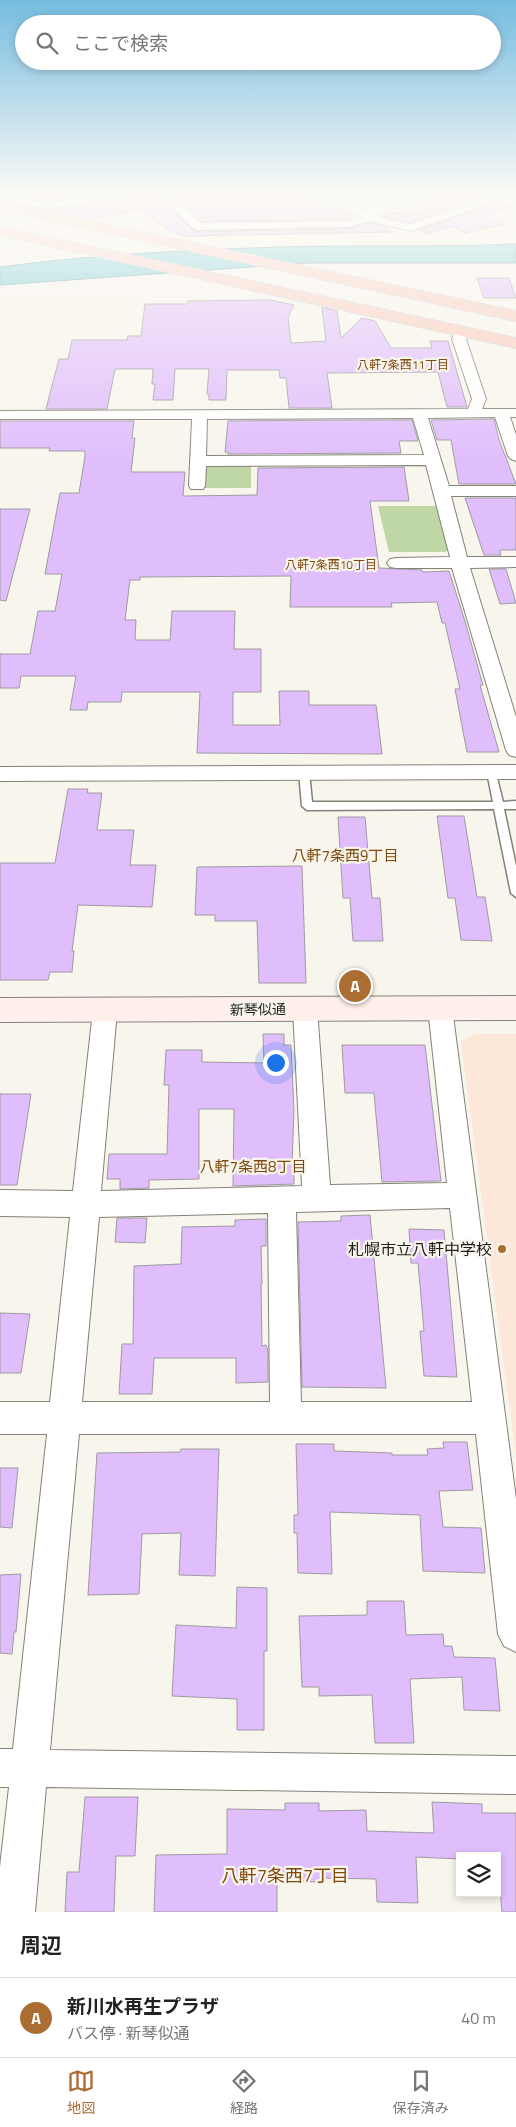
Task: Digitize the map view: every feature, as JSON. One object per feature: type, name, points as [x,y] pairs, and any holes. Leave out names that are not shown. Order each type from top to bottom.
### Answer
[{"type":"highway","points":[[244,284],[516,343]]},
{"type":"highway","points":[[285,284],[516,334]]},
{"type":"highway","points":[[325,284],[516,325]]},
{"type":"highway","points":[[365,284],[516,316]]},
{"type":"street","points":[[461,331],[459,339],[479,399],[473,413]]},
{"type":"street","points":[[420,413],[460,561],[516,750]]},
{"type":"street","points":[[0,415],[508,413],[516,456]]},
{"type":"street","points":[[197,486],[200,414]]},
{"type":"street","points":[[198,461],[433,460]]},
{"type":"street","points":[[442,491],[516,491]]},
{"type":"street","points":[[396,563],[516,562]]},
{"type":"street","points":[[0,774],[516,772]]},
{"type":"street","points":[[440,1008],[516,1634]]},
{"type":"street","name":"新琴似通","points":[[0,1010],[516,1008]]},
{"type":"street","points":[[305,1009],[317,1199]]},
{"type":"street","points":[[15,1912],[15,1768],[65,1418],[105,1011]]},
{"type":"street","points":[[0,1204],[86,1204],[463,1195]]},
{"type":"street","points":[[282,1200],[286,1417]]},
{"type":"street","points":[[0,1418],[490,1418]]},
{"type":"street","points":[[15,1768],[516,1775]]},
{"type":"lane","points":[[304,772],[307,806],[516,805]]},
{"type":"lane","points":[[492,772],[516,893]]},
{"type":"shaded area","name":"札幌市立八軒中学校","points":[[474,1034],[516,1034],[516,1456],[461,1042]]},
{"type":"green space","points":[[208,466],[251,466],[251,488],[202,488],[204,469]]},
{"type":"green space","points":[[378,506],[438,506],[450,550],[445,552],[389,552]]},
{"type":"building","points":[[479,284],[511,284],[516,298],[484,298]]},
{"type":"building","points":[[270,300],[294,305],[288,317],[291,343],[326,341],[322,307],[337,311],[341,338],[362,318],[375,321],[391,348],[432,348],[430,341],[448,341],[467,407],[447,407],[438,372],[327,373],[332,408],[289,408],[286,378],[280,378],[279,370],[227,370],[226,400],[209,400],[209,394],[207,394],[209,369],[175,369],[173,400],[153,400],[155,384],[152,384],[153,369],[115,369],[107,409],[46,409],[59,359],[68,359],[72,340],[127,340],[128,336],[141,336],[145,304],[188,304],[188,301]]},
{"type":"building","points":[[494,419],[499,440],[516,484],[459,484],[451,440],[437,440],[431,420]]},
{"type":"building","points":[[412,420],[418,441],[399,441],[401,453],[228,454],[228,452],[225,452],[228,421]]},
{"type":"building","points":[[0,421],[134,421],[132,438],[135,438],[131,472],[185,472],[183,496],[257,495],[258,468],[404,467],[409,501],[370,501],[379,568],[422,570],[423,572],[449,571],[483,685],[480,685],[499,752],[467,752],[455,689],[460,689],[445,623],[442,623],[437,602],[391,603],[392,607],[290,607],[291,576],[140,577],[140,580],[130,580],[125,620],[136,620],[135,640],[170,640],[172,611],[235,611],[234,649],[261,649],[261,692],[233,692],[233,725],[280,725],[279,691],[309,691],[309,705],[376,705],[382,754],[197,753],[200,692],[122,692],[121,702],[88,702],[87,710],[70,710],[76,676],[21,676],[19,688],[0,688],[0,654],[30,654],[38,611],[55,611],[62,574],[45,574],[60,493],[79,493],[85,451],[49,451],[50,448],[0,448]]},
{"type":"building","points":[[465,498],[516,498],[516,550],[502,550],[500,551],[501,555],[484,555]]},
{"type":"building","points":[[0,509],[30,509],[6,601],[0,600]]},
{"type":"building","points":[[489,569],[506,569],[516,603],[500,604]]},
{"type":"building","points":[[68,789],[88,789],[87,793],[102,793],[97,830],[134,830],[130,865],[156,865],[152,907],[78,905],[72,951],[74,951],[72,972],[50,972],[48,980],[0,980],[0,863],[55,863]]},
{"type":"building","points":[[437,816],[464,816],[477,897],[485,897],[492,941],[461,940],[455,898],[448,898]]},
{"type":"building","points":[[338,817],[365,817],[372,898],[380,898],[383,941],[353,941],[350,898],[343,898]]},
{"type":"building","points":[[302,866],[306,983],[259,983],[257,921],[215,921],[215,915],[195,915],[197,867]]},
{"type":"building","points":[[263,1034],[284,1034],[284,1045],[291,1045],[294,1111],[292,1163],[294,1163],[294,1184],[233,1186],[234,1109],[199,1109],[199,1179],[149,1180],[149,1188],[120,1189],[120,1179],[107,1179],[109,1154],[167,1154],[169,1085],[164,1085],[166,1050],[202,1050],[202,1062],[264,1063]]},
{"type":"building","points":[[342,1045],[425,1045],[441,1181],[382,1182],[374,1093],[345,1093]]},
{"type":"building","points":[[0,1094],[31,1094],[17,1185],[0,1185]]},
{"type":"building","points":[[370,1215],[386,1388],[302,1387],[298,1222],[341,1221],[341,1216]]},
{"type":"building","points":[[117,1218],[147,1218],[145,1243],[115,1242]]},
{"type":"building","points":[[266,1219],[266,1246],[261,1246],[261,1284],[262,1346],[266,1345],[268,1351],[268,1382],[236,1383],[236,1358],[154,1358],[152,1394],[119,1394],[122,1344],[133,1344],[134,1266],[181,1264],[182,1227],[235,1226],[235,1220]]},
{"type":"building","points":[[409,1229],[444,1230],[457,1377],[424,1376],[420,1331],[424,1331],[418,1263],[411,1263]]},
{"type":"building","points":[[0,1313],[30,1314],[21,1373],[0,1373]]},
{"type":"building","points":[[443,1442],[467,1442],[473,1490],[439,1491],[443,1527],[481,1528],[485,1573],[423,1571],[420,1515],[330,1512],[332,1574],[298,1573],[297,1533],[294,1533],[294,1515],[298,1515],[296,1444],[334,1444],[334,1451],[392,1453],[392,1455],[428,1455],[427,1449],[444,1448]]},
{"type":"building","points":[[181,1449],[219,1449],[215,1576],[179,1575],[181,1533],[142,1534],[139,1594],[88,1595],[97,1453],[180,1452]]},
{"type":"building","points":[[0,1468],[18,1468],[12,1528],[0,1527]]},
{"type":"building","points":[[21,1574],[16,1632],[14,1632],[12,1654],[0,1653],[0,1575]]},
{"type":"building","points":[[237,1587],[267,1588],[267,1651],[264,1651],[264,1730],[237,1730],[237,1699],[172,1696],[176,1625],[236,1628]]},
{"type":"building","points":[[367,1601],[404,1601],[406,1635],[443,1634],[444,1646],[452,1646],[454,1657],[495,1658],[500,1711],[464,1710],[462,1677],[410,1679],[414,1743],[375,1743],[372,1695],[319,1696],[319,1687],[302,1687],[299,1616],[367,1615]]},
{"type":"building","points":[[85,1797],[138,1797],[135,1856],[116,1856],[114,1912],[65,1912],[67,1872],[79,1872]]},
{"type":"building","points":[[432,1802],[482,1804],[482,1813],[516,1813],[516,1912],[502,1912],[501,1852],[456,1852],[456,1859],[416,1857],[418,1903],[377,1902],[376,1879],[321,1878],[321,1882],[277,1881],[277,1912],[154,1912],[156,1855],[227,1854],[227,1809],[285,1810],[285,1803],[319,1803],[319,1811],[366,1810],[367,1831],[434,1833]]},
{"type":"place","name":"新川水再生プラザ","points":[[355,986]]},
{"type":"place","name":"札幌市立八軒中学校","points":[[502,1249]]},
{"type":"district","name":"八軒7条西11丁目","points":[[403,364]]},
{"type":"district","name":"八軒7条西10丁目","points":[[331,564]]},
{"type":"district","name":"八軒7条西9丁目","points":[[345,855]]},
{"type":"district","name":"八軒7条西8丁目","points":[[253,1166]]},
{"type":"district","name":"八軒7条西7丁目","points":[[285,1875]]}]
